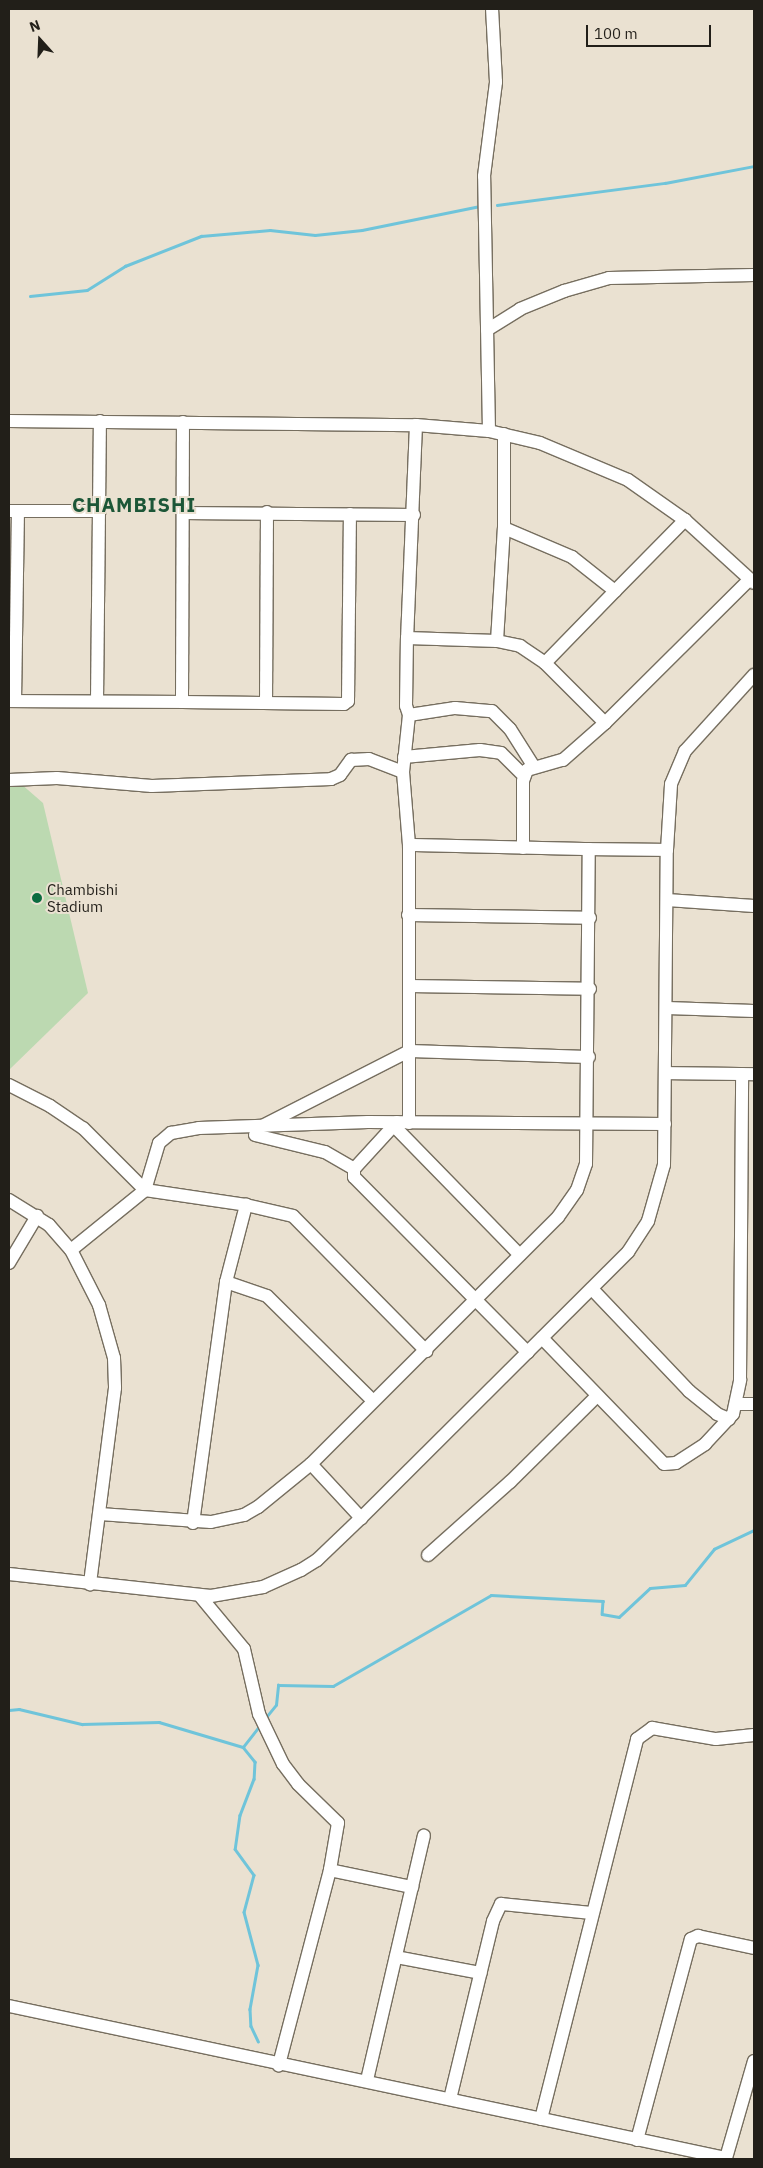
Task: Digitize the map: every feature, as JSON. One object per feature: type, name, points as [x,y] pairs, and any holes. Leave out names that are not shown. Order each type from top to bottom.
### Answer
[{"type":"street","points":[[489,431],[484,176],[496,82],[492,9]]},
{"type":"street","points":[[487,330],[520,309],[564,291],[609,278],[754,275]]},
{"type":"street","points":[[9,421],[416,425],[489,431],[540,443],[609,470],[686,520],[752,582],[563,760],[529,771]]},
{"type":"street","points":[[97,701],[100,421]]},
{"type":"street","points":[[182,702],[183,422]]},
{"type":"street","points":[[416,425],[414,515],[407,638],[406,706],[409,715],[403,772],[409,845],[409,1051],[400,1124],[354,1169],[354,1177],[475,1302],[528,1353]]},
{"type":"street","points":[[497,641],[504,528],[504,434]]},
{"type":"street","points":[[100,511],[13,511],[12,701],[344,704],[348,700],[350,514]]},
{"type":"street","points":[[183,512],[414,515]]},
{"type":"street","points":[[266,702],[267,512]]},
{"type":"street","points":[[545,662],[686,520]]},
{"type":"street","points":[[504,528],[572,557],[615,591]]},
{"type":"street","points":[[407,638],[497,641],[520,646],[545,662],[605,722]]},
{"type":"street","points":[[9,1574],[200,1596],[245,1592],[280,1580],[317,1560],[592,1290],[628,1252],[648,1221],[661,1179],[666,1124],[668,801],[676,768],[697,736],[754,675]]},
{"type":"street","points":[[409,715],[455,708],[492,711],[510,729],[529,771],[523,848]]},
{"type":"street","points":[[404,757],[480,750],[501,753],[529,771]]},
{"type":"street","points":[[9,780],[57,778],[152,786],[331,779],[340,775],[351,760],[359,758],[403,772]]},
{"type":"street","points":[[409,845],[667,850]]},
{"type":"street","points":[[100,1514],[193,1522],[244,1515],[311,1464],[558,1217],[577,1190],[586,1164],[589,1125],[589,849]]},
{"type":"street","points":[[667,900],[754,906]]},
{"type":"street","points":[[408,915],[590,918]]},
{"type":"street","points":[[409,986],[590,989]]},
{"type":"street","points":[[667,1008],[754,1010]]},
{"type":"street","points":[[257,1131],[409,1051],[589,1057]]},
{"type":"street","points":[[542,1338],[596,1397],[664,1464],[676,1463],[705,1444],[729,1419],[737,1404],[748,1074],[666,1073]]},
{"type":"street","points":[[9,1085],[50,1106],[83,1128],[144,1190],[246,1205],[293,1216],[426,1351]]},
{"type":"street","points":[[400,1124],[520,1255]]},
{"type":"street","points":[[70,1250],[144,1190],[159,1143],[171,1133],[199,1128],[257,1131],[400,1124],[666,1124]]},
{"type":"street","points":[[257,1131],[326,1152],[354,1169]]},
{"type":"street","points":[[9,1200],[37,1216],[70,1250],[99,1305],[114,1358],[115,1388],[90,1584]]},
{"type":"street","points":[[193,1522],[226,1282],[246,1205]]},
{"type":"street","points":[[9,1263],[37,1216]]},
{"type":"street","points":[[226,1282],[267,1296],[373,1402]]},
{"type":"street","points":[[592,1290],[689,1391],[717,1414],[729,1419]]},
{"type":"street","points":[[428,1555],[510,1482],[596,1397]]},
{"type":"street","points":[[737,1404],[754,1404]]},
{"type":"street","points":[[311,1464],[361,1518]]},
{"type":"street","points":[[200,1596],[244,1649],[259,1714],[284,1764],[298,1784],[335,1818],[338,1829],[330,1870],[279,2065]]},
{"type":"street","points":[[541,2119],[633,1749],[643,1732],[652,1728],[716,1739],[754,1735]]},
{"type":"street","points":[[367,2080],[424,1836]]},
{"type":"street","points":[[330,1870],[412,1887]]},
{"type":"street","points":[[450,2100],[493,1921],[501,1904],[591,1913]]},
{"type":"street","points":[[637,2140],[691,1940],[698,1936],[754,1948]]},
{"type":"street","points":[[396,1957],[480,1973]]},
{"type":"street","points":[[9,2006],[279,2065],[367,2080],[450,2100],[727,2159],[754,2061]]},
{"type":"green space","name":"Chambishi Stadium","points":[[9,783],[20,783],[43,803],[88,993],[10,1069]]},
{"type":"waterway","points":[[497,205],[665,183],[754,166]]},
{"type":"waterway","points":[[30,296],[87,290],[125,266],[201,236],[270,230],[315,235],[362,230],[480,206]]},
{"type":"waterway","points":[[267,1716],[276,1705],[278,1685],[333,1686],[491,1595],[603,1601],[602,1614],[619,1617],[650,1588],[685,1585],[714,1549],[754,1530]]},
{"type":"waterway","points":[[9,1710],[19,1709],[82,1724],[159,1722],[243,1747],[258,1728]]},
{"type":"waterway","points":[[243,1747],[255,1762],[254,1779],[240,1815],[235,1849],[254,1875],[244,1912],[258,1965],[250,2009],[251,2026],[258,2041]]},
{"type":"place","name":"Chambishi Stadium","points":[[37,898]]},
{"type":"district","name":"CHAMBISHI","points":[[134,504]]}]
